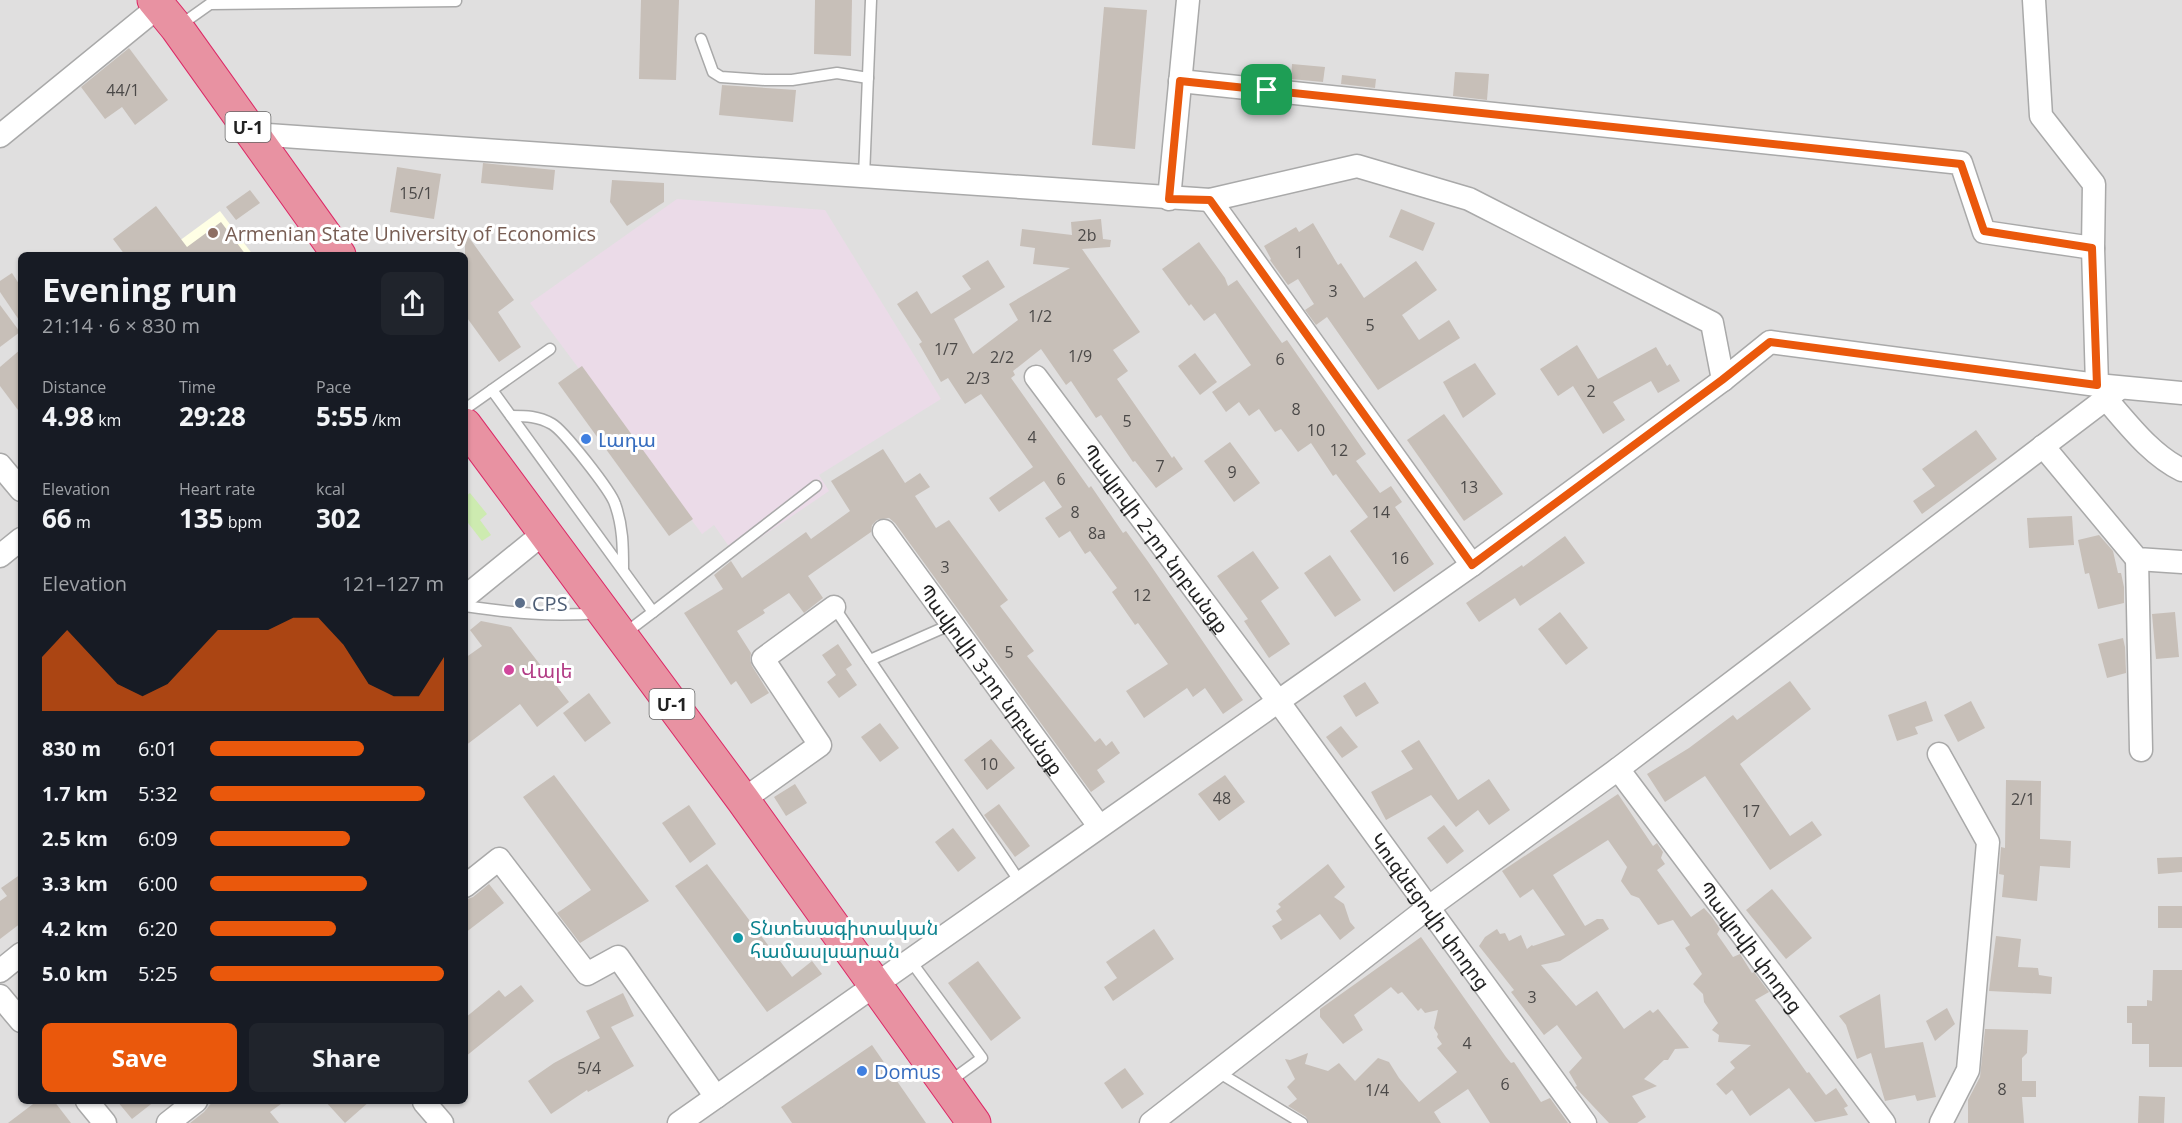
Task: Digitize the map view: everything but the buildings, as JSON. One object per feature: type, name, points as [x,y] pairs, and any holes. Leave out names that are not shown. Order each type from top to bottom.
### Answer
[{"type":"highway","name":"Մ-1","points":[[163,11],[337,252]]},
{"type":"highway","name":"Մ-1","points":[[468,429],[743,800],[974,1123]]},
{"type":"street","points":[[1169,199],[1188,0]]},
{"type":"street","points":[[2034,0],[2041,116],[2094,184],[2092,248],[2108,390],[2142,439],[2169,464],[2182,471]]},
{"type":"street","points":[[0,136],[163,11]]},
{"type":"street","points":[[1180,81],[1961,164],[1984,231],[2092,248]]},
{"type":"street","points":[[253,135],[1169,199],[1210,200],[1357,166],[1469,199],[1712,323],[1722,380]]},
{"type":"street","points":[[1210,200],[1472,565]]},
{"type":"street","points":[[679,1123],[1472,565],[1770,342],[2108,390],[2182,393]]},
{"type":"street","name":"Պավլովի 2-րդ նրբանցք","points":[[1036,376],[1278,701]]},
{"type":"street","points":[[1151,1123],[1429,908],[1618,769],[2043,446],[2108,390]]},
{"type":"street","points":[[2043,446],[2137,559],[2141,750]]},
{"type":"street","points":[[0,465],[18,486]]},
{"type":"street","name":"Պավլովի 3-րդ նրբանցք","points":[[884,531],[1099,826]]},
{"type":"street","points":[[468,595],[545,532]]},
{"type":"street","points":[[0,556],[18,541]]},
{"type":"street","points":[[2137,559],[2182,562]]},
{"type":"street","points":[[743,800],[820,745],[763,659],[834,607]]},
{"type":"street","name":"Կուզնեցովի փողոց","points":[[1278,701],[1585,1123]]},
{"type":"street","points":[[1939,754],[1988,842],[1968,1070],[1941,1123]]},
{"type":"street","name":"Պավլովի փողոց","points":[[1618,769],[1884,1123]]},
{"type":"street","points":[[468,884],[499,859],[587,974],[618,957],[716,1097]]},
{"type":"street","points":[[0,971],[18,956]]},
{"type":"street","points":[[0,996],[18,1017]]},
{"type":"street","points":[[89,1104],[105,1123]]},
{"type":"street","points":[[168,1123],[192,1104]]},
{"type":"street","points":[[426,1104],[442,1123]]},
{"type":"lane","points":[[864,177],[871,0]]},
{"type":"lane","points":[[163,11],[210,4],[456,1]]},
{"type":"lane","points":[[701,39],[713,72],[721,77],[783,80],[837,73],[868,78]]},
{"type":"lane","points":[[468,407],[550,350]]},
{"type":"lane","points":[[492,390],[653,612]]},
{"type":"lane","points":[[511,416],[532,416],[554,425],[598,478],[615,502],[622,532],[623,569]]},
{"type":"lane","points":[[468,606],[613,624],[653,612],[816,486]]},
{"type":"lane","points":[[834,607],[1020,882]]},
{"type":"lane","points":[[870,660],[952,624]]},
{"type":"lane","points":[[910,960],[982,1058],[946,1084]]},
{"type":"lane","points":[[1218,1072],[1302,1123]]},
{"type":"shaded area","points":[[0,0],[2182,0],[2182,1123],[0,1123]]},
{"type":"shaded area","points":[[677,199],[825,210],[941,399],[819,475],[829,491],[735,555],[714,525],[702,534],[530,303]]},
{"type":"shaded area","name":"Armenian State University of Economics","points":[[220,211],[251,252],[164,252]]},
{"type":"green space","points":[[470,493],[487,514],[480,520],[491,535],[482,541],[468,523],[468,495]]},
{"type":"place","name":"Armenian State University of Economics","points":[[213,233]]},
{"type":"place","name":"Լադա","points":[[586,439]]},
{"type":"place","name":"CPS","points":[[520,603]]},
{"type":"place","name":"Վալե","points":[[509,670]]},
{"type":"place","name":"Տնտեսագիտական համասլսարան","points":[[738,938]]},
{"type":"place","name":"Domus","points":[[862,1071]]},
{"type":"route","points":[[1180,81],[1267,90],[1961,164],[1984,231],[2092,248],[2097,385],[1770,342],[1472,565],[1210,200],[1169,199],[1180,81]]}]
